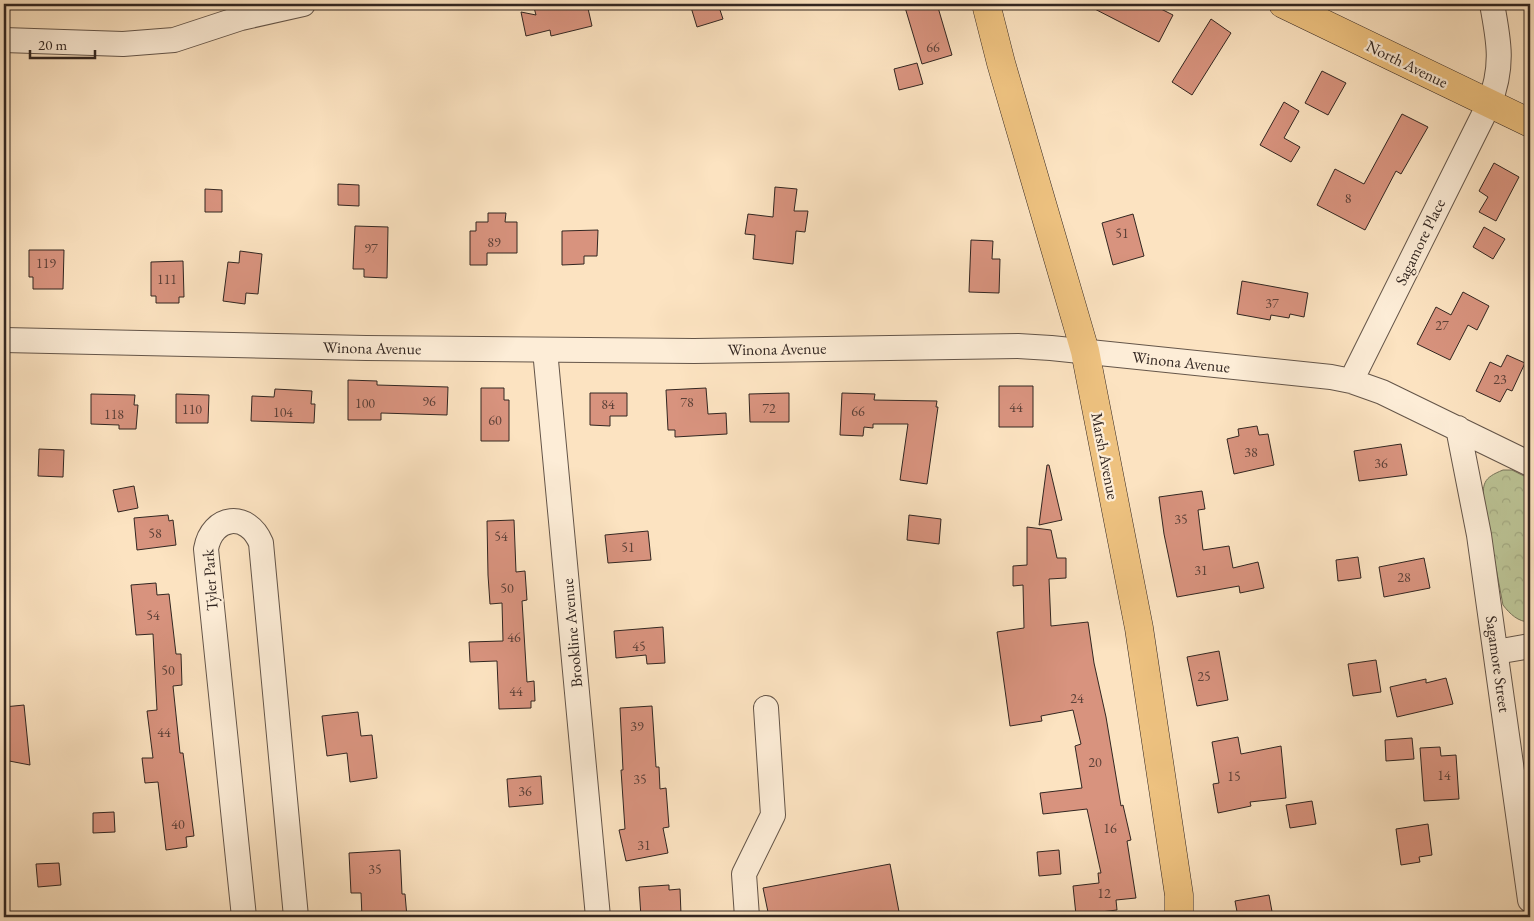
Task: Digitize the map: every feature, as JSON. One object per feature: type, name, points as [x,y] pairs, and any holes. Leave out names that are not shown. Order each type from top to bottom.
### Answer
[{"type":"main road","name":"Marsh Avenue","points":[[986,4],[1000,63],[1085,351],[1140,628],[1180,896],[1179,917]]},
{"type":"main road","name":"North Avenue","points":[[1283,4],[1530,124]]},
{"type":"street","points":[[4,40],[122,44],[174,40],[241,18],[303,4]]},
{"type":"street","name":"Sagamore Place","points":[[1352,381],[1496,88],[1500,52],[1492,4]]},
{"type":"street","name":"Winona Avenue","points":[[4,340],[545,350],[694,351],[1018,346],[1085,351],[1331,377],[1352,381],[1382,392],[1530,464]]},
{"type":"street","name":"Brookline Avenue","points":[[545,350],[598,917]]},
{"type":"street","name":"Sagamore Street","points":[[1458,428],[1479,535],[1530,900]]},
{"type":"street","name":"Tyler Park","points":[[244,917],[206,549],[212,532],[218,525],[236,521],[252,528],[261,543],[296,917]]},
{"type":"street","points":[[1496,652],[1530,646]]},
{"type":"street","points":[[747,917],[744,874],[773,814],[766,708]]},
{"type":"green space","points":[[1503,470],[1512,470],[1530,479],[1530,622],[1522,621],[1515,617],[1503,605],[1484,505],[1483,491],[1485,482],[1491,476]]},
{"type":"building","points":[[533,4],[587,4],[592,26],[551,36],[550,30],[526,36],[521,12],[536,15]]},
{"type":"building","points":[[690,4],[718,4],[723,19],[697,27]]},
{"type":"building","points":[[904,4],[937,4],[952,55],[922,64]]},
{"type":"building","points":[[1085,4],[1151,4],[1173,15],[1159,42]]},
{"type":"building","points":[[1211,19],[1231,33],[1192,95],[1172,82]]},
{"type":"building","points":[[917,63],[923,84],[899,90],[894,69]]},
{"type":"building","points":[[1322,71],[1346,83],[1328,115],[1305,103]]},
{"type":"building","points":[[1284,102],[1299,111],[1284,138],[1300,147],[1291,162],[1260,145]]},
{"type":"building","points":[[1402,114],[1428,127],[1401,174],[1396,171],[1365,230],[1317,205],[1335,169],[1364,184]]},
{"type":"building","points":[[1494,163],[1519,177],[1496,221],[1479,212],[1488,197],[1479,191]]},
{"type":"building","points":[[338,184],[359,185],[359,206],[338,205]]},
{"type":"building","points":[[775,187],[797,189],[794,211],[808,211],[805,232],[796,231],[793,264],[753,259],[755,235],[745,234],[748,214],[773,217]]},
{"type":"building","points":[[205,189],[222,190],[222,212],[205,212]]},
{"type":"building","points":[[488,213],[506,213],[505,222],[517,222],[517,253],[487,253],[487,265],[470,265],[470,231],[476,231],[476,222],[488,222]]},
{"type":"building","points":[[1133,214],[1144,256],[1113,265],[1102,223]]},
{"type":"building","points":[[355,226],[388,227],[387,278],[364,277],[364,269],[353,269]]},
{"type":"building","points":[[1484,227],[1505,239],[1493,259],[1473,247]]},
{"type":"building","points":[[598,230],[597,256],[584,256],[584,264],[562,265],[562,231]]},
{"type":"building","points":[[971,240],[993,241],[992,259],[1000,259],[999,293],[969,292]]},
{"type":"building","points":[[29,250],[64,250],[63,289],[33,289],[33,277],[29,277]]},
{"type":"building","points":[[240,251],[262,254],[258,294],[246,293],[245,304],[223,301],[228,262],[239,263]]},
{"type":"building","points":[[183,261],[184,297],[179,297],[179,303],[156,303],[156,296],[151,296],[151,262]]},
{"type":"building","points":[[1242,281],[1308,293],[1304,317],[1290,314],[1289,318],[1271,315],[1270,320],[1237,314]]},
{"type":"building","points":[[1463,292],[1489,306],[1477,330],[1468,325],[1450,360],[1417,344],[1436,307],[1451,315]]},
{"type":"building","points":[[1507,355],[1525,363],[1512,391],[1507,389],[1500,402],[1476,391],[1490,362],[1501,367]]},
{"type":"building","points":[[348,380],[377,381],[377,385],[448,387],[447,415],[381,413],[381,420],[348,420]]},
{"type":"building","points":[[999,386],[1033,386],[1033,427],[999,427]]},
{"type":"building","points":[[481,388],[504,388],[504,400],[509,400],[509,441],[481,441]]},
{"type":"building","points":[[706,388],[708,414],[726,413],[727,434],[675,437],[675,430],[668,430],[666,390]]},
{"type":"building","points":[[275,389],[312,391],[311,404],[315,404],[314,423],[251,421],[252,396],[274,397]]},
{"type":"building","points":[[590,393],[627,393],[627,416],[610,416],[610,426],[590,425]]},
{"type":"building","points":[[789,393],[789,422],[750,422],[749,394]]},
{"type":"building","points":[[842,393],[875,394],[874,400],[937,401],[936,407],[938,407],[927,484],[900,480],[908,424],[873,424],[873,428],[864,427],[863,436],[840,435]]},
{"type":"building","points":[[91,394],[135,395],[134,405],[138,405],[136,429],[119,429],[119,425],[91,424]]},
{"type":"building","points":[[176,394],[209,395],[208,423],[176,423]]},
{"type":"building","points":[[1257,426],[1259,435],[1268,434],[1274,465],[1234,474],[1227,439],[1239,436],[1238,429]]},
{"type":"building","points":[[1401,444],[1407,475],[1359,481],[1354,451]]},
{"type":"building","points":[[39,449],[64,450],[63,477],[38,476]]},
{"type":"building","points":[[1047,465],[1049,465],[1062,520],[1039,525]]},
{"type":"building","points":[[134,486],[138,508],[118,512],[113,490]]},
{"type":"building","points":[[1202,491],[1205,509],[1198,510],[1203,550],[1229,546],[1233,568],[1258,562],[1264,588],[1240,593],[1239,586],[1177,597],[1164,534],[1159,497]]},
{"type":"building","points":[[168,515],[169,521],[173,520],[176,545],[137,550],[134,518]]},
{"type":"building","points":[[909,515],[941,519],[939,544],[907,540]]},
{"type":"building","points":[[514,520],[516,572],[525,571],[527,600],[522,601],[527,682],[534,681],[535,701],[531,701],[531,708],[499,709],[497,661],[470,662],[469,642],[503,641],[502,603],[490,604],[487,521]]},
{"type":"building","points":[[1027,527],[1051,530],[1057,558],[1066,558],[1066,578],[1049,579],[1051,626],[1088,622],[1121,806],[1123,805],[1131,840],[1127,841],[1136,898],[1116,900],[1117,910],[1076,915],[1073,886],[1099,883],[1098,873],[1101,873],[1087,809],[1043,814],[1040,793],[1082,788],[1075,746],[1081,744],[1073,710],[1041,716],[1042,721],[1010,726],[997,632],[1024,628],[1023,585],[1013,586],[1013,566],[1027,565]]},
{"type":"building","points":[[648,531],[651,560],[608,563],[605,535]]},
{"type":"building","points":[[1358,557],[1361,578],[1338,581],[1336,560]]},
{"type":"building","points":[[1424,558],[1430,588],[1384,597],[1379,567]]},
{"type":"building","points":[[156,583],[157,595],[169,594],[176,654],[181,654],[182,685],[173,686],[180,753],[183,753],[194,836],[186,837],[187,847],[166,850],[158,782],[145,783],[142,758],[153,758],[147,711],[157,710],[153,634],[136,635],[131,585]]},
{"type":"building","points":[[663,627],[665,663],[647,664],[646,655],[616,658],[614,631]]},
{"type":"building","points":[[1219,651],[1228,700],[1197,706],[1187,657]]},
{"type":"building","points":[[1376,660],[1381,692],[1353,696],[1348,664]]},
{"type":"building","points":[[1446,678],[1453,704],[1397,717],[1390,687],[1426,679],[1426,683]]},
{"type":"building","points":[[24,705],[30,765],[4,760],[4,707]]},
{"type":"building","points":[[652,706],[656,767],[659,767],[660,789],[666,788],[669,827],[663,828],[668,853],[626,861],[619,830],[625,829],[621,770],[623,770],[620,708]]},
{"type":"building","points":[[358,712],[361,736],[372,735],[377,778],[350,782],[347,753],[327,756],[322,716]]},
{"type":"building","points":[[1238,737],[1241,754],[1281,746],[1286,798],[1250,802],[1251,806],[1218,813],[1213,784],[1219,783],[1212,742]]},
{"type":"building","points":[[1412,738],[1414,759],[1386,761],[1385,740]]},
{"type":"building","points":[[1440,747],[1441,756],[1456,755],[1459,799],[1424,801],[1420,748]]},
{"type":"building","points":[[541,776],[543,804],[509,807],[507,779]]},
{"type":"building","points":[[1312,801],[1316,824],[1290,828],[1286,805]]},
{"type":"building","points":[[114,812],[115,832],[93,833],[93,813]]},
{"type":"building","points":[[1428,824],[1432,855],[1419,857],[1420,862],[1401,865],[1396,829]]},
{"type":"building","points":[[400,850],[402,894],[405,894],[407,917],[362,917],[361,893],[351,893],[349,853]]},
{"type":"building","points":[[1059,850],[1061,874],[1039,876],[1037,852]]},
{"type":"building","points":[[59,863],[61,885],[38,887],[36,864]]},
{"type":"building","points":[[890,864],[900,917],[769,917],[763,888]]},
{"type":"building","points":[[669,885],[669,890],[680,889],[681,914],[641,917],[639,887]]},
{"type":"building","points":[[1269,895],[1273,917],[1238,917],[1235,901]]}]
